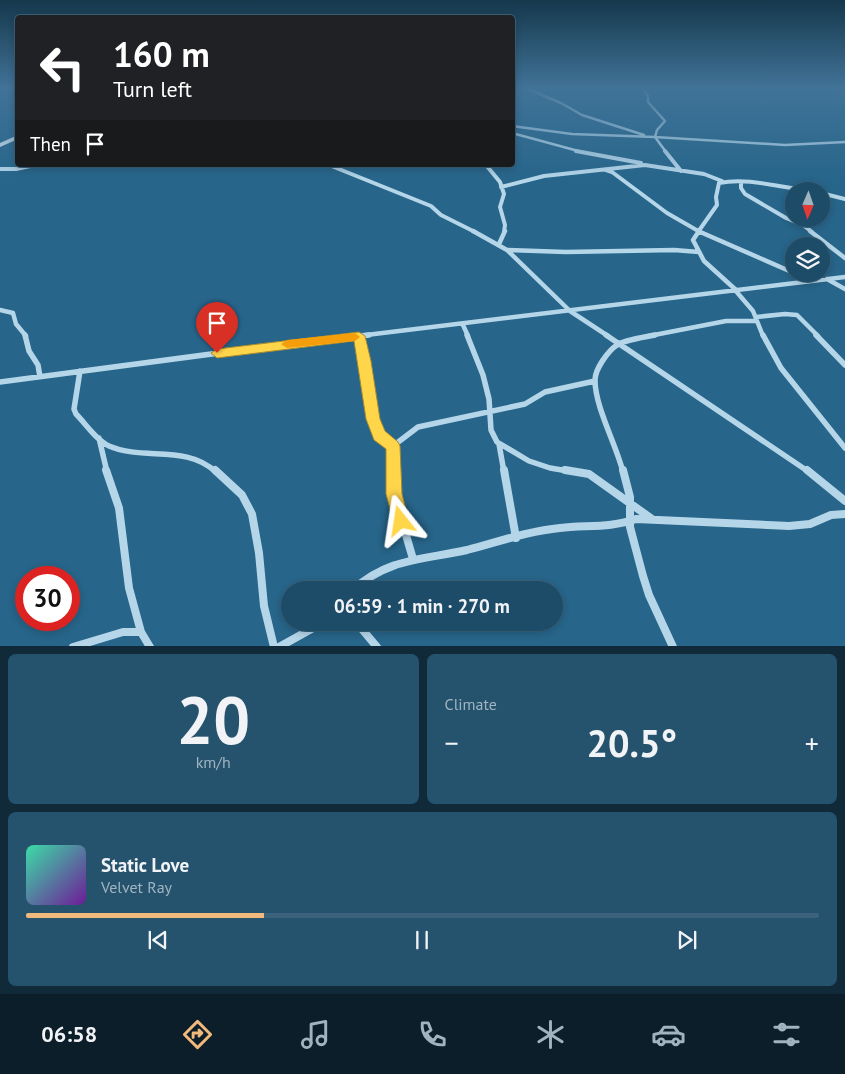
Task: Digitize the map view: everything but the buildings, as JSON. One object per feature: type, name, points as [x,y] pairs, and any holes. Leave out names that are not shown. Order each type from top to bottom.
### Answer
[{"type":"street","points":[[595,119],[655,138],[788,145],[845,142]]},
{"type":"street","points":[[655,138],[657,130],[665,121],[663,119]]},
{"type":"street","points":[[515,126],[572,134],[649,136]]},
{"type":"street","points":[[515,135],[578,151],[704,174],[722,181],[759,182],[785,188]]},
{"type":"street","points":[[0,145],[15,138]]},
{"type":"street","points":[[655,138],[681,171]]},
{"type":"street","points":[[502,187],[544,176],[647,165]]},
{"type":"street","points":[[0,169],[26,167]]},
{"type":"street","points":[[335,167],[431,206],[441,215],[499,244],[508,250],[522,266],[570,311],[817,477],[845,501]]},
{"type":"street","points":[[488,167],[500,182],[504,194],[499,205],[505,228],[499,244]]},
{"type":"street","points":[[611,170],[668,213],[698,231],[785,269]]},
{"type":"street","points":[[722,181],[717,186],[717,205],[712,215],[693,240],[704,261],[735,290],[756,319],[781,368],[845,448]]},
{"type":"street","points":[[741,183],[740,188],[745,194],[786,218],[803,225],[845,258]]},
{"type":"street","points":[[830,195],[845,199]]},
{"type":"street","points":[[508,250],[566,252],[674,250],[699,252]]},
{"type":"street","points":[[830,279],[845,277]]},
{"type":"street","points":[[830,281],[845,290]]},
{"type":"street","points":[[0,382],[803,282]]},
{"type":"street","points":[[0,310],[13,313],[16,324],[26,336],[29,351],[38,365],[40,377]]},
{"type":"street","points":[[673,646],[649,595],[630,522],[630,503],[622,466],[603,416],[595,381],[601,364],[618,344],[684,328],[785,314],[797,315],[845,364]]},
{"type":"street","points":[[463,325],[483,374],[489,399],[492,435],[499,444],[529,461],[550,468],[589,474],[652,519]]},
{"type":"street","points":[[359,336],[365,361],[373,419],[379,435],[393,446]]},
{"type":"street","points":[[80,371],[74,409],[76,414],[99,438],[110,446],[128,450],[176,454],[200,461],[213,469],[242,496],[252,514],[259,553],[264,606],[274,646]]},
{"type":"street","points":[[393,446],[418,427],[525,404],[545,392],[595,381]]},
{"type":"street","points":[[99,438],[106,470],[119,508],[129,588],[141,632],[150,646]]},
{"type":"street","points":[[499,444],[516,538]]},
{"type":"street","points":[[393,446],[394,494],[412,559]]},
{"type":"street","points":[[364,581],[372,574],[412,559],[516,538],[550,528],[630,522],[636,519],[789,526],[810,524],[831,515],[845,514]]},
{"type":"street","points":[[280,646],[308,631]]},
{"type":"street","points":[[364,631],[377,646]]},
{"type":"street","points":[[73,646],[123,632],[141,632]]},
{"type":"slow traffic","points":[[287,344],[355,337]]},
{"type":"route","points":[[217,353],[359,336],[365,361],[373,419],[379,435],[393,446],[394,494],[401,521]]}]
